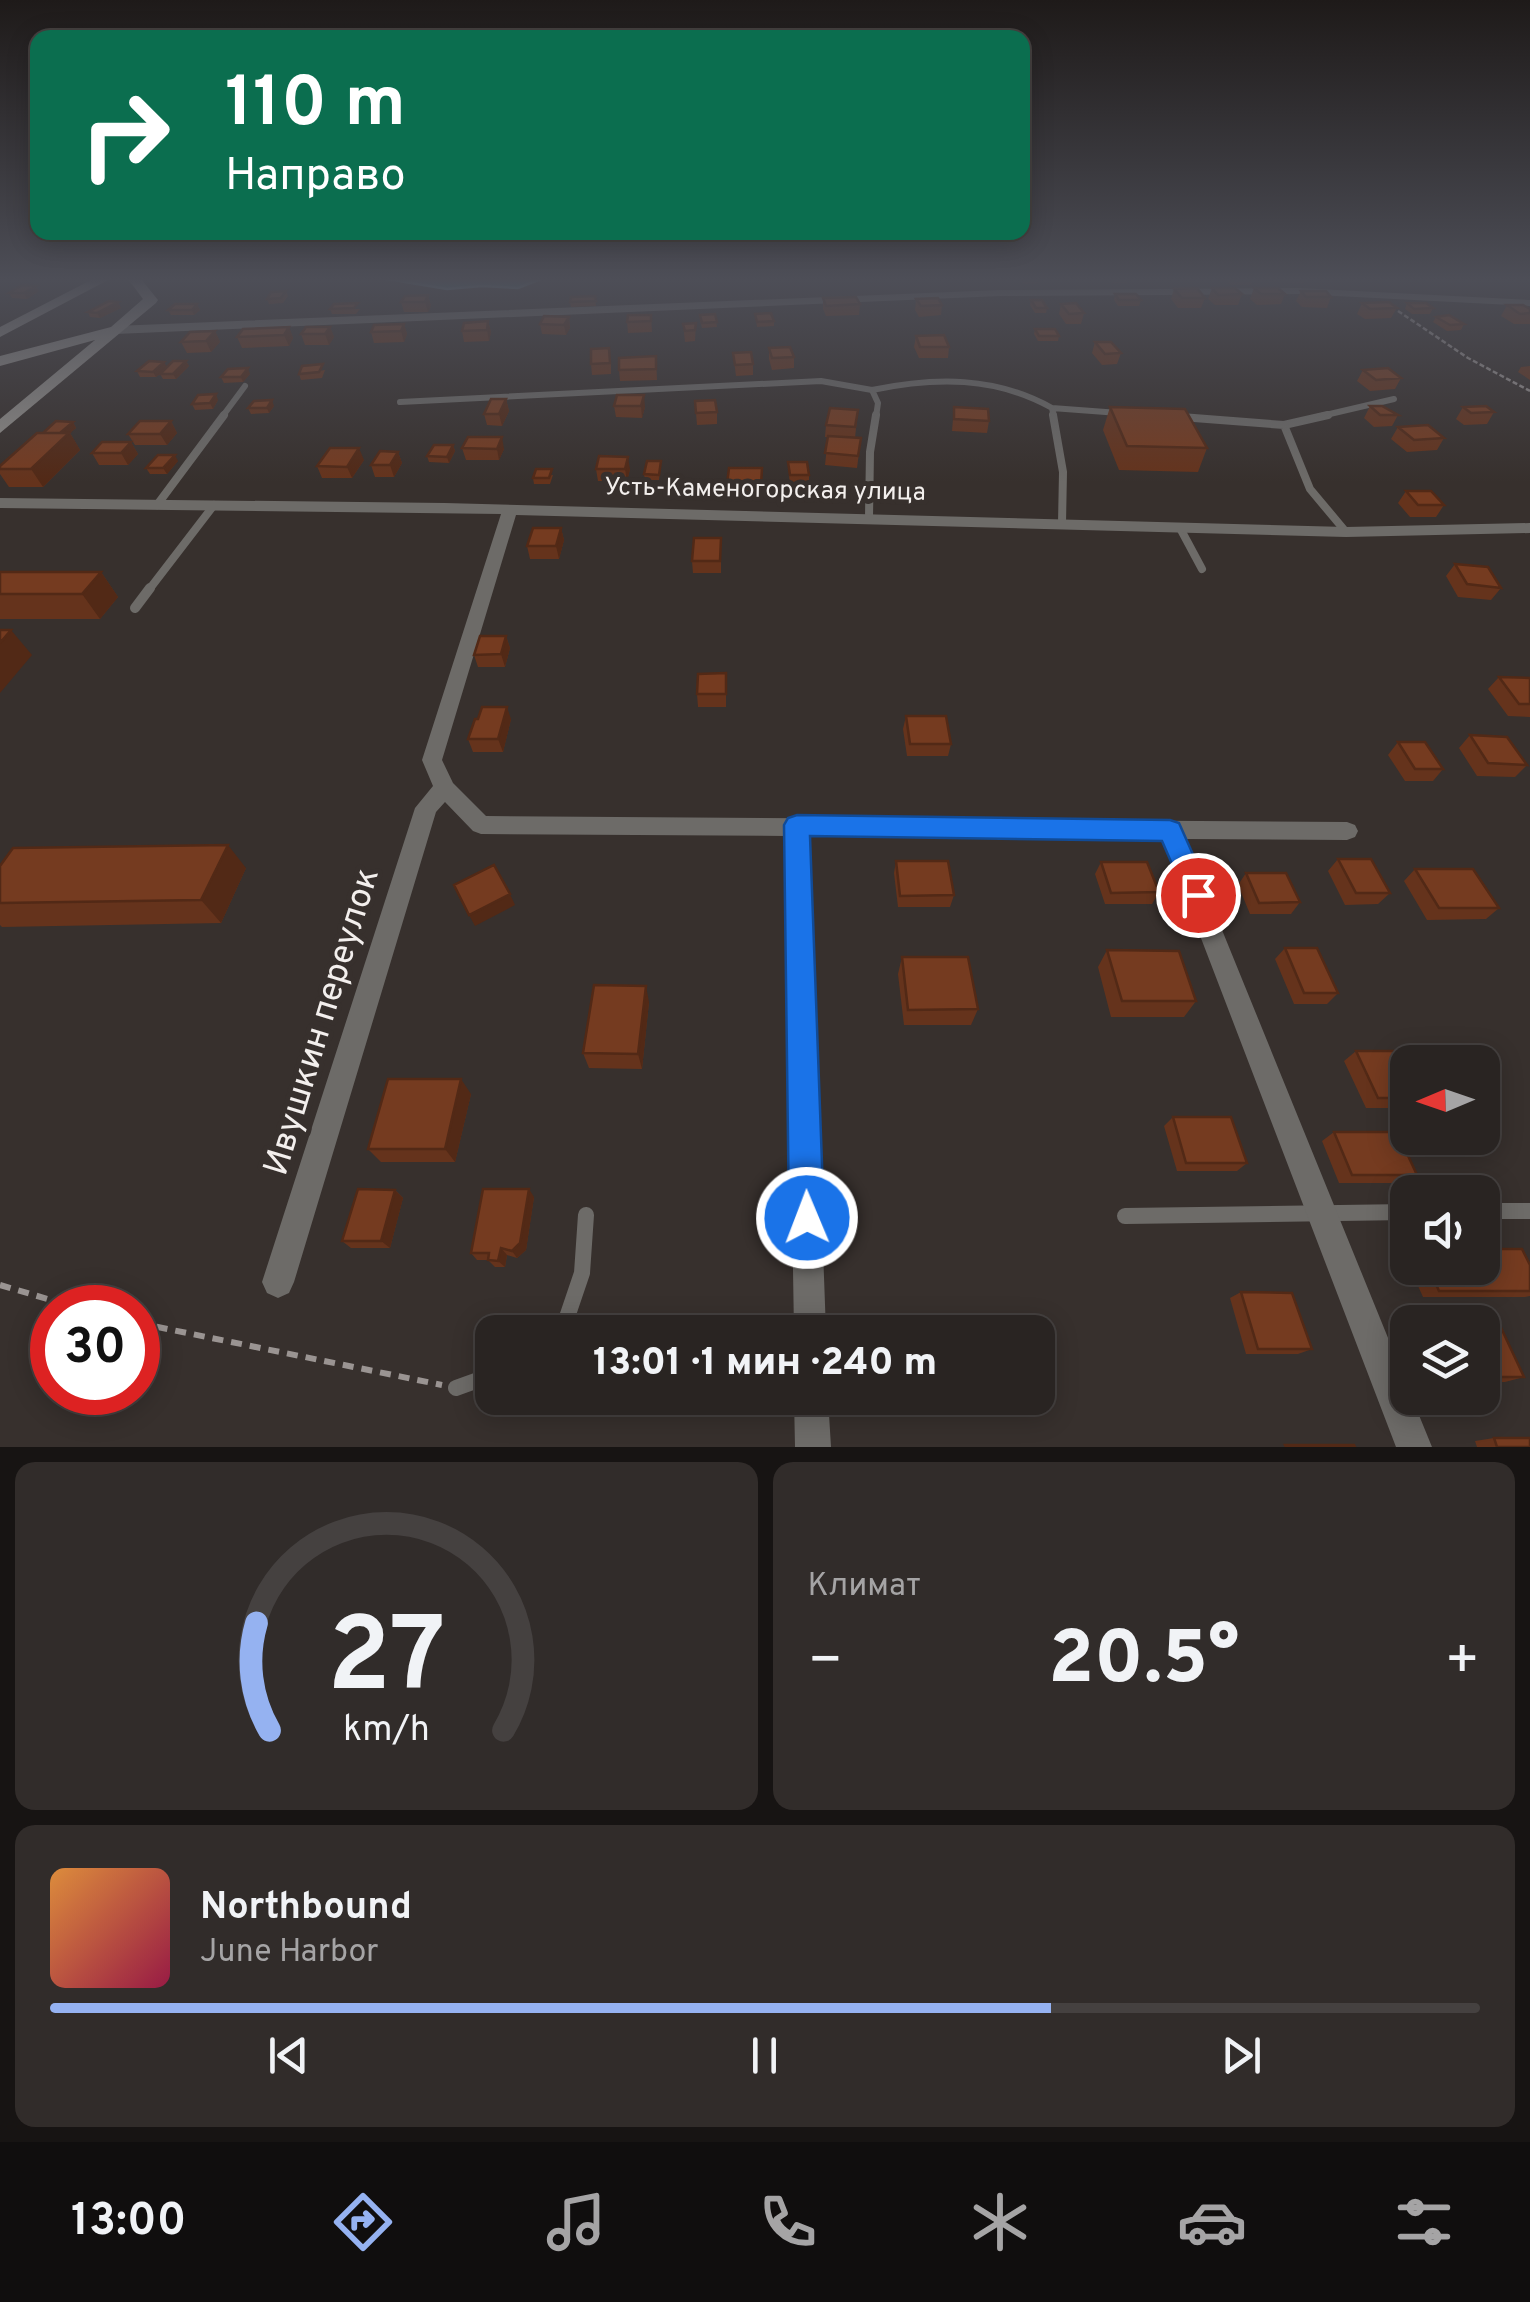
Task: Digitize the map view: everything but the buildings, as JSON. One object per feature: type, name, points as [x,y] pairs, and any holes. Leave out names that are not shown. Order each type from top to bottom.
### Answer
[{"type":"street","points":[[0,361],[54,347]]},
{"type":"street","points":[[0,428],[96,347]]},
{"type":"street","name":"Усть-Каменогорская улица","points":[[0,503],[869,517],[1346,532],[1530,528]]},
{"type":"street","points":[[509,512],[432,760],[444,788],[481,825],[1346,830]]},
{"type":"street","name":"Ивушкин переулок","points":[[278,1282],[426,808],[444,788]]},
{"type":"street","points":[[797,825],[810,1315]]},
{"type":"street","points":[[1170,830],[1414,1447]]},
{"type":"street","points":[[812,1415],[813,1447]]},
{"type":"lane","points":[[400,402],[678,391],[778,380],[818,379],[872,390],[913,380],[946,380],[1028,392],[1052,408],[1130,413]]},
{"type":"lane","points":[[157,505],[244,386]]},
{"type":"lane","points":[[869,517],[870,452],[878,403],[872,390]]},
{"type":"lane","points":[[1168,416],[1284,425],[1394,399]]},
{"type":"lane","points":[[1052,408],[1063,472],[1062,524]]},
{"type":"lane","points":[[1284,425],[1310,488],[1346,532]]},
{"type":"lane","points":[[135,608],[214,506]]},
{"type":"lane","points":[[1180,528],[1202,569]]},
{"type":"lane","points":[[1500,1211],[1530,1211]]},
{"type":"lane","points":[[1125,1216],[1390,1212]]},
{"type":"lane","points":[[568,1315],[582,1274],[586,1215]]},
{"type":"lane","points":[[456,1388],[475,1381]]},
{"type":"path","points":[[1451,347],[1530,391]]},
{"type":"path","points":[[0,1285],[30,1294]]},
{"type":"path","points":[[160,1327],[456,1388]]},
{"type":"route","points":[[807,1218],[797,825],[1170,830],[1198,895]]}]
